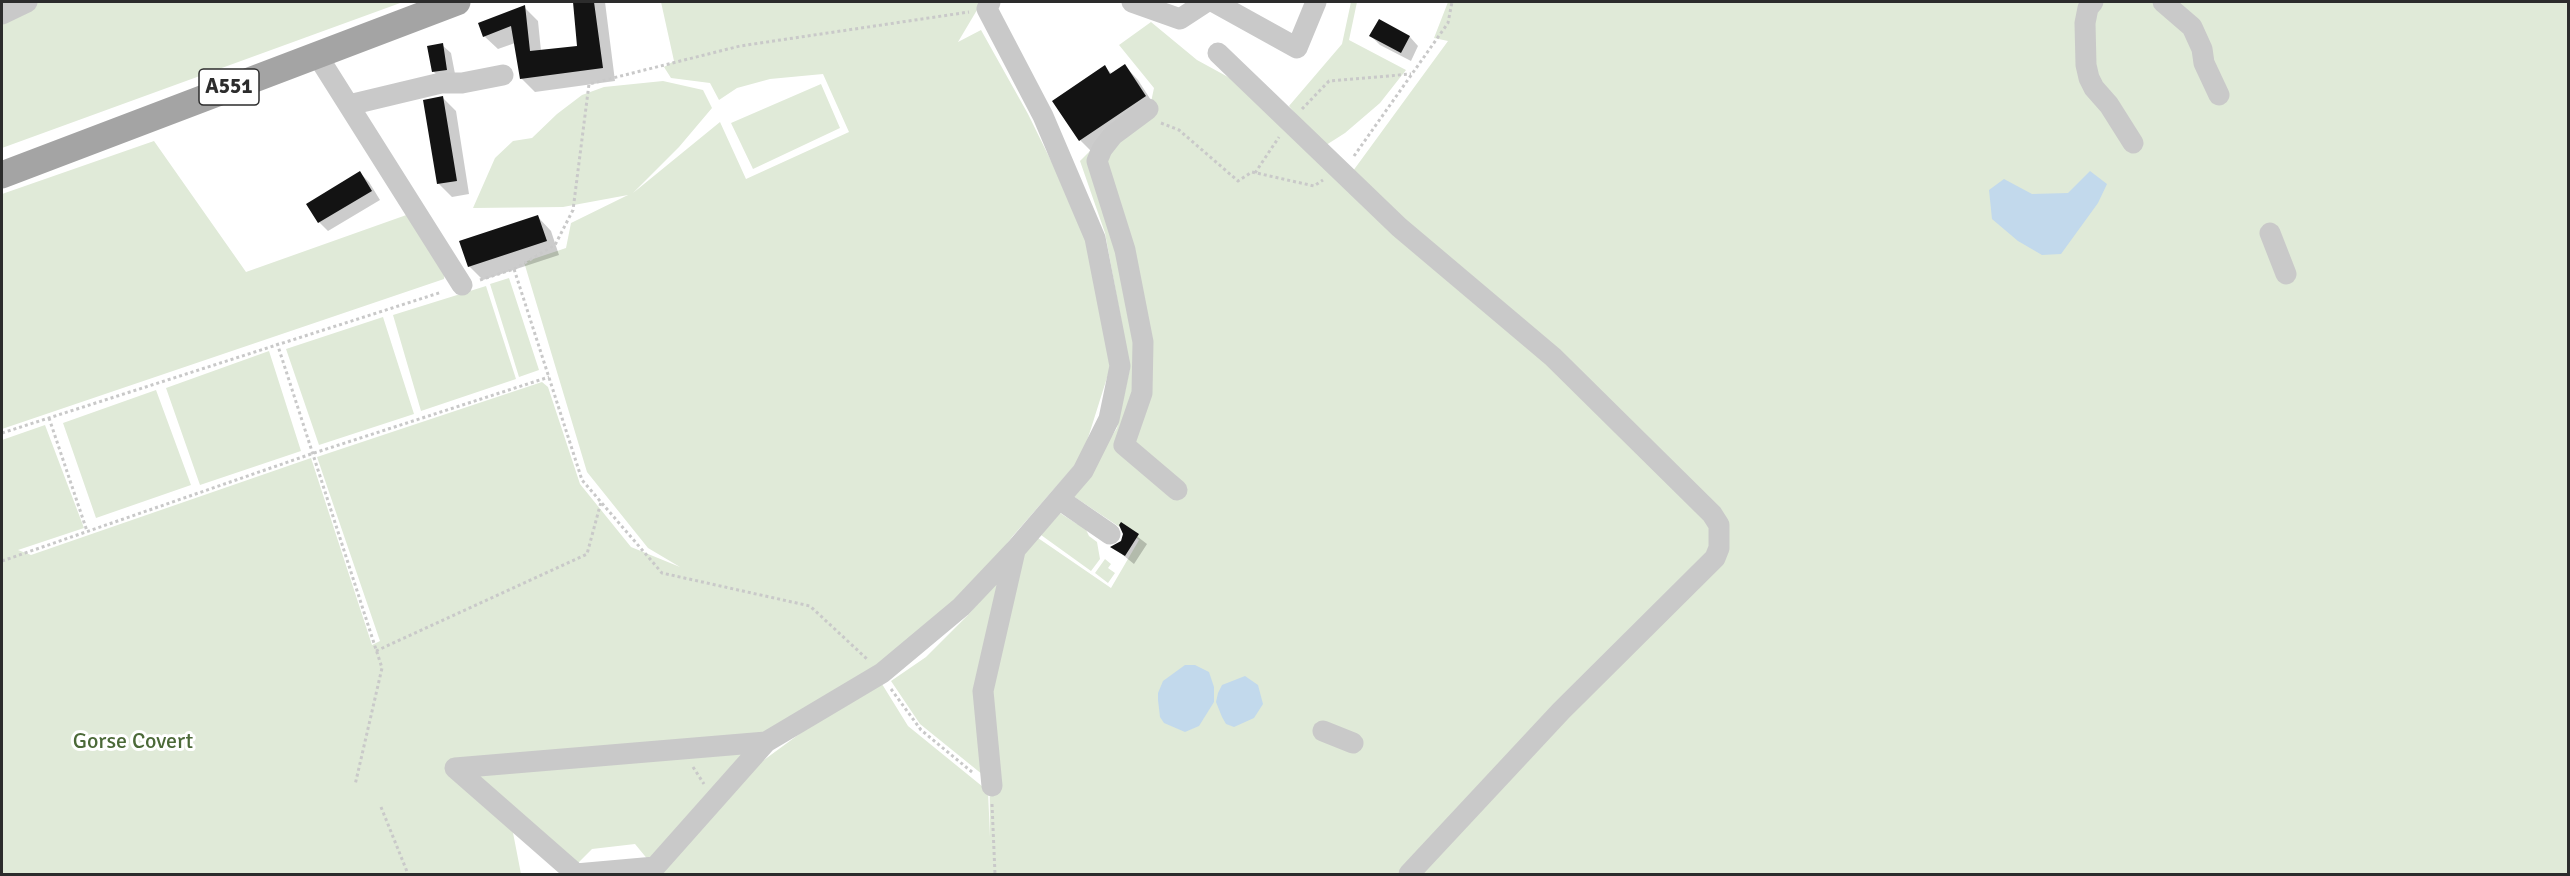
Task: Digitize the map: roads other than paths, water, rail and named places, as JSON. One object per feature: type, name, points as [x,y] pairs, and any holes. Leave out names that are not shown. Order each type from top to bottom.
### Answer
[{"type":"main road","name":"A551","points":[[2,175],[181,104],[457,2]]},
{"type":"lane","points":[[2,14],[27,2]]},
{"type":"lane","points":[[1132,2],[1180,19],[1206,2]]},
{"type":"lane","points":[[1214,2],[1297,48],[1316,2]]},
{"type":"lane","points":[[2093,2],[2088,8],[2085,23],[2086,65],[2089,78],[2133,143]]},
{"type":"lane","points":[[2163,2],[2192,27],[2202,48],[2204,63],[2219,95]]},
{"type":"lane","points":[[766,742],[455,768],[576,874],[655,867],[766,742],[882,673],[961,607],[1015,550],[1083,471],[1109,419],[1120,366],[1095,238],[1043,116],[988,5]]},
{"type":"lane","points":[[1218,53],[1399,226],[1553,357],[1712,514],[1719,525],[1720,538],[1714,558],[1561,711],[1409,874]]},
{"type":"lane","points":[[317,55],[462,285]]},
{"type":"lane","points":[[349,105],[441,83],[462,83],[503,75]]},
{"type":"lane","points":[[1144,112],[1113,135],[1101,148],[1097,161],[1125,250],[1143,342],[1142,393],[1124,446],[1177,490]]},
{"type":"lane","points":[[2270,233],[2286,274]]},
{"type":"lane","points":[[1059,499],[1110,534]]},
{"type":"lane","points":[[992,786],[983,691],[1015,550]]},
{"type":"lane","points":[[1323,731],[1353,744]]},
{"type":"water","points":[[2090,171],[2107,184],[2098,203],[2061,254],[2042,255],[2018,241],[1992,219],[1989,190],[2004,179],[2032,194],[2068,193]]},
{"type":"water","points":[[1185,665],[1195,665],[1209,672],[1214,687],[1214,702],[1199,726],[1185,732],[1164,723],[1160,717],[1158,693],[1163,681]]},
{"type":"water","points":[[1245,676],[1258,685],[1263,704],[1254,718],[1234,727],[1226,724],[1216,702],[1222,685]]},
{"type":"park label","name":"Gorse Covert","points":[[133,742]]}]
